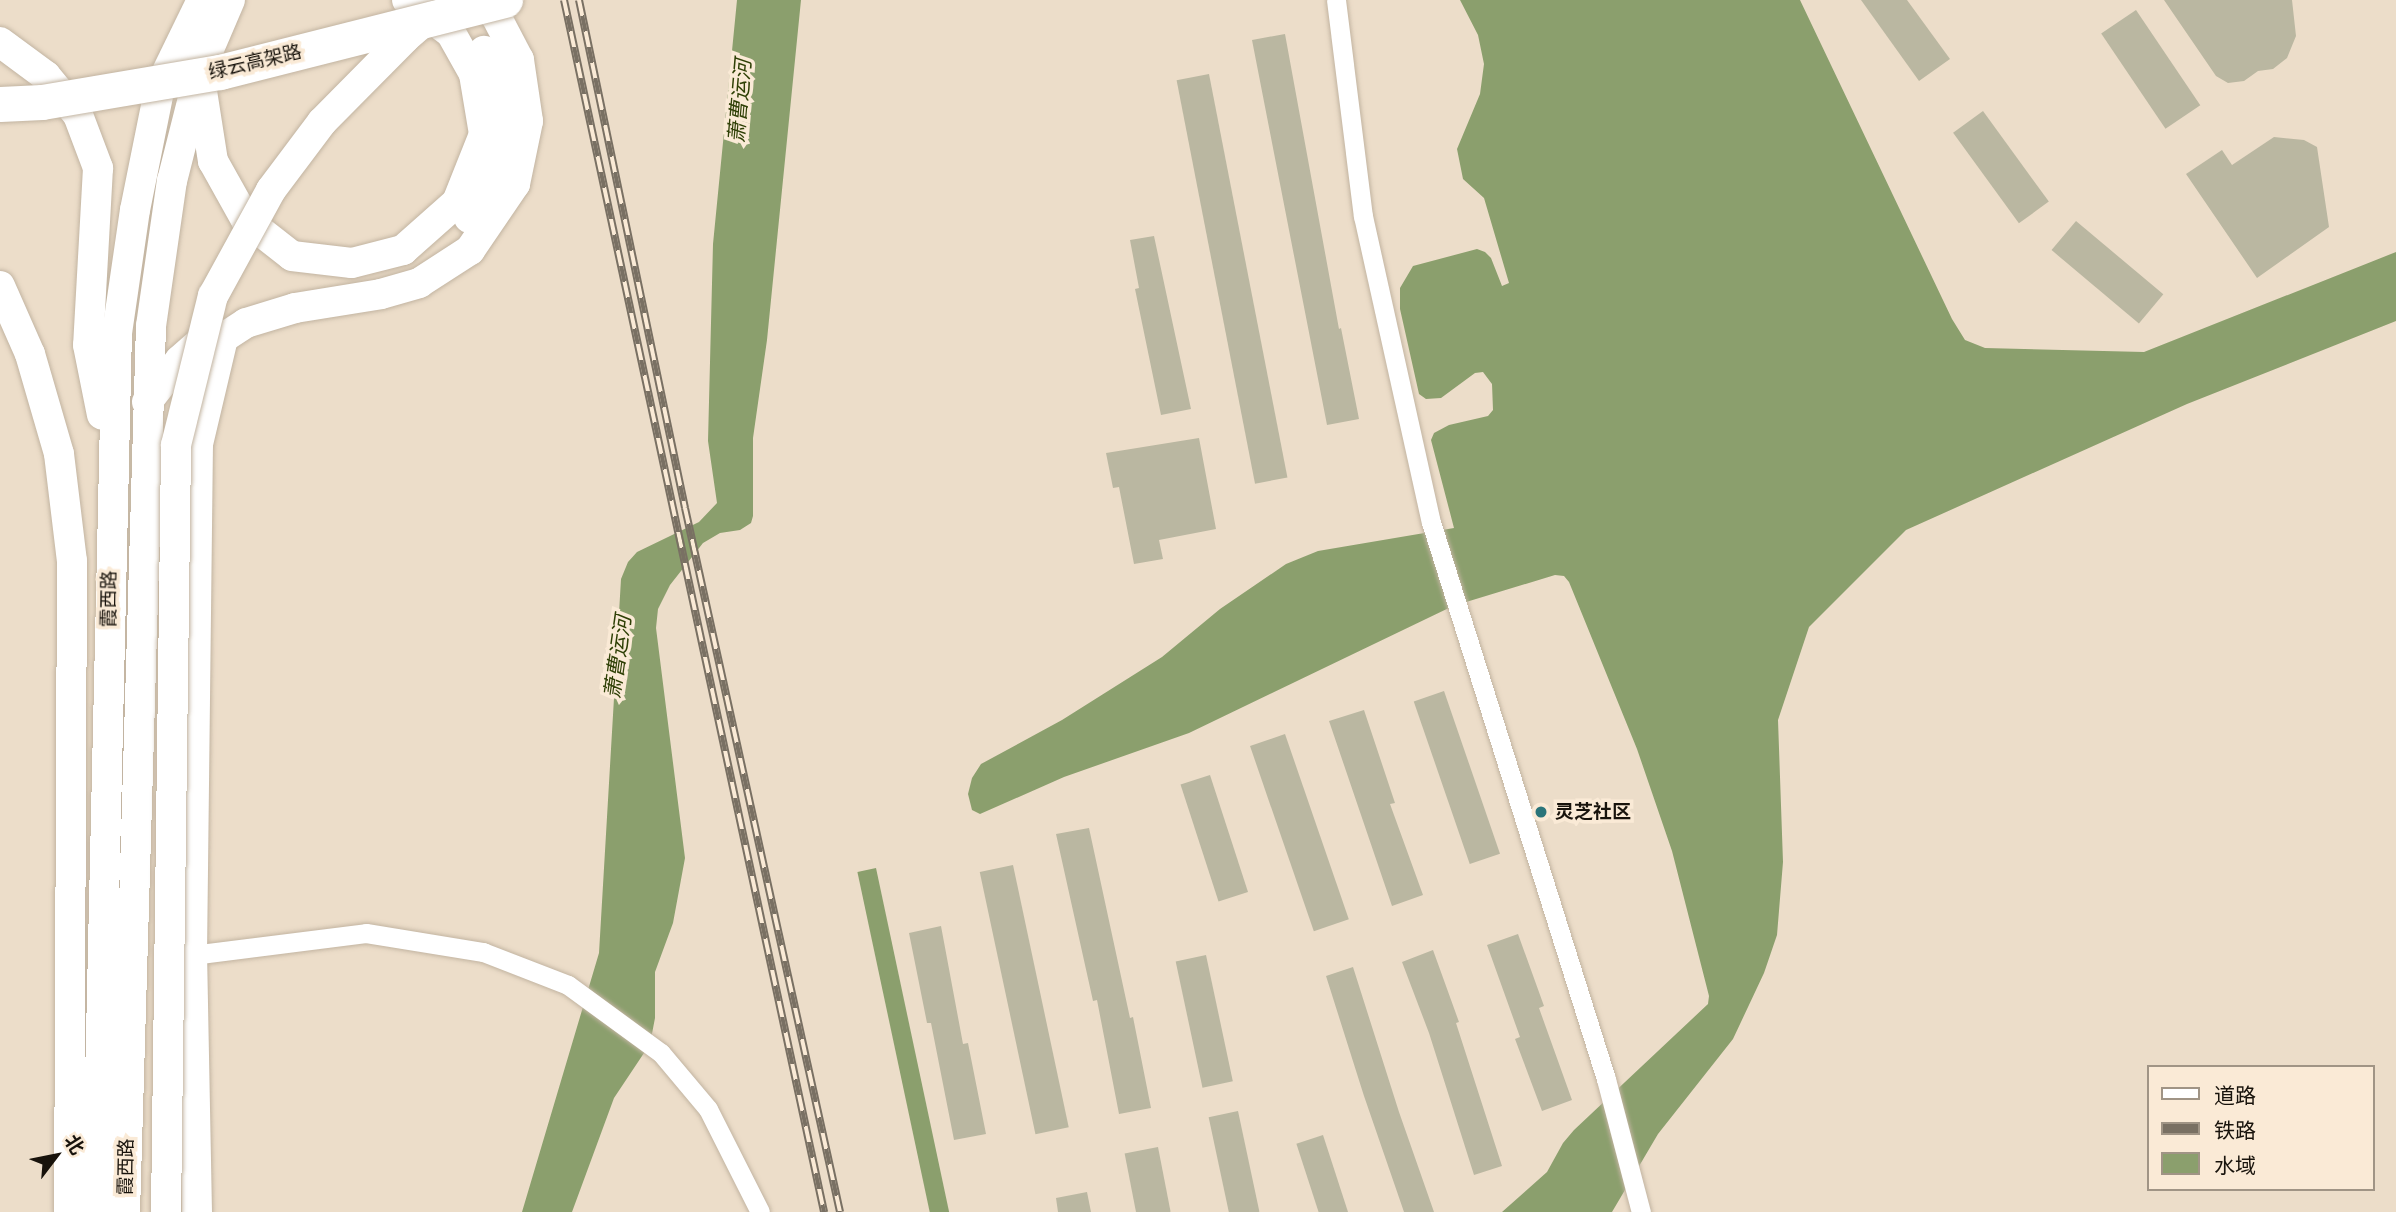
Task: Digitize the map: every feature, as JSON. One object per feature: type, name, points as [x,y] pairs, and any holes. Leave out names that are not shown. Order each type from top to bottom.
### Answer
[{"type":"highway","name":"绿云高架路","points":[[0,104],[42,102],[220,72],[505,0]]},
{"type":"main road","name":"霞西路","points":[[97,1212],[117,333],[135,211],[160,86],[202,0]]},
{"type":"main road","name":"霞西路","points":[[125,1212],[151,326],[172,181],[200,70],[230,0]]},
{"type":"main road","points":[[200,70],[204,117],[213,161],[246,220],[292,256],[352,263],[403,250],[457,202],[484,134],[474,74],[469,64],[451,33],[407,0]]},
{"type":"main road","points":[[147,402],[180,360],[239,309],[291,294],[377,286],[413,271],[461,233],[492,173],[503,120],[494,68],[472,31],[443,0]]},
{"type":"main road","points":[[166,1212],[176,445],[213,296],[271,190],[322,122],[405,37],[450,0]]},
{"type":"main road","points":[[197,1212],[192,955],[198,444],[223,338],[246,323],[295,308],[381,294],[419,283],[470,250],[515,184],[528,121],[519,61],[496,16],[479,0]]},
{"type":"main road","points":[[0,43],[46,76],[78,115],[98,168],[88,345],[112,466]]},
{"type":"main road","points":[[0,286],[30,354],[59,454],[72,561],[69,1212]]},
{"type":"street","points":[[1336,0],[1363,216],[1432,522],[1606,1079],[1641,1212]]},
{"type":"street","points":[[192,955],[366,933],[483,952],[568,985],[661,1053],[708,1109],[760,1212]]},
{"type":"water","name":"萧曹运河","points":[[737,0],[801,0],[767,340],[753,438],[753,516],[751,523],[740,530],[720,533],[703,543],[670,585],[658,609],[656,628],[685,858],[673,923],[655,972],[655,1018],[650,1044],[614,1098],[572,1212],[522,1212],[599,953],[621,579],[628,562],[637,552],[699,522],[717,503],[708,441],[713,244]]},
{"type":"water","points":[[1460,0],[1800,0],[1952,319],[1965,340],[1985,348],[2144,352],[2396,252],[2396,321],[2187,404],[1906,530],[1809,627],[1778,720],[1783,862],[1777,935],[1764,973],[1733,1039],[1658,1134],[1612,1212],[1502,1212],[1547,1172],[1563,1143],[1574,1130],[1708,1004],[1709,996],[1672,851],[1637,749],[1569,582],[1564,576],[1555,575],[1453,606],[1189,733],[1064,777],[980,814],[972,810],[968,794],[972,778],[981,764],[1062,720],[1162,657],[1220,609],[1286,564],[1318,551],[1454,528],[1431,440],[1434,433],[1449,425],[1488,416],[1493,410],[1492,384],[1483,372],[1475,373],[1441,398],[1426,399],[1419,394],[1400,309],[1400,288],[1413,266],[1477,249],[1491,258],[1502,286],[1509,283],[1484,198],[1463,179],[1457,149],[1480,94],[1484,64],[1478,35]]},
{"type":"water","points":[[876,868],[949,1212],[930,1212],[857,872]]},
{"type":"building","points":[[1861,0],[1907,0],[1950,59],[1919,81]]},
{"type":"building","points":[[2164,0],[2292,0],[2296,36],[2287,58],[2273,69],[2258,71],[2244,81],[2228,83],[2216,76]]},
{"type":"building","points":[[2136,10],[2200,105],[2165,129],[2101,33]]},
{"type":"building","points":[[1285,34],[1339,329],[1341,328],[1359,419],[1327,425],[1252,40]]},
{"type":"building","points":[[1209,74],[1287,477],[1255,484],[1177,80]]},
{"type":"building","points":[[1983,111],[2049,202],[2019,223],[1953,133]]},
{"type":"building","points":[[2274,137],[2304,140],[2317,147],[2329,227],[2257,278],[2186,174],[2222,150],[2232,165]]},
{"type":"building","points":[[2076,221],[2163,294],[2139,323],[2052,250]]},
{"type":"building","points":[[1154,236],[1191,409],[1161,415],[1135,289],[1139,288],[1130,240]]},
{"type":"building","points":[[1199,438],[1216,529],[1159,540],[1163,559],[1134,564],[1119,487],[1113,488],[1106,453]]},
{"type":"building","points":[[1444,691],[1500,854],[1470,864],[1414,701]]},
{"type":"building","points":[[1364,710],[1395,803],[1390,804],[1423,895],[1392,906],[1329,721]]},
{"type":"building","points":[[1285,734],[1349,919],[1314,931],[1250,746]]},
{"type":"building","points":[[1210,775],[1248,892],[1219,902],[1181,785]]},
{"type":"building","points":[[1089,828],[1151,1108],[1119,1114],[1097,1000],[1093,1001],[1056,834]]},
{"type":"building","points":[[1013,865],[1069,1127],[1035,1134],[980,872]]},
{"type":"building","points":[[941,926],[963,1044],[968,1043],[986,1134],[954,1140],[931,1023],[927,1023],[909,933]]},
{"type":"building","points":[[1518,934],[1544,1006],[1539,1008],[1572,1100],[1542,1111],[1515,1039],[1520,1037],[1487,945]]},
{"type":"building","points":[[1433,950],[1459,1022],[1456,1023],[1502,1166],[1474,1175],[1429,1033],[1402,962]]},
{"type":"building","points":[[1206,955],[1233,1081],[1202,1088],[1176,961]]},
{"type":"building","points":[[1353,967],[1434,1212],[1404,1212],[1364,1096],[1326,976]]},
{"type":"building","points":[[1238,1111],[1259,1212],[1229,1212],[1209,1117]]},
{"type":"building","points":[[1323,1135],[1348,1212],[1319,1212],[1296,1144]]},
{"type":"building","points":[[1158,1147],[1171,1212],[1136,1212],[1125,1153]]},
{"type":"building","points":[[1087,1192],[1091,1212],[1058,1212],[1056,1198]]},
{"type":"railway","points":[[564,0],[824,1212]]},
{"type":"railway","points":[[579,0],[685,508],[840,1212]]},
{"type":"place","name":"灵芝社区","points":[[1541,812]]}]
